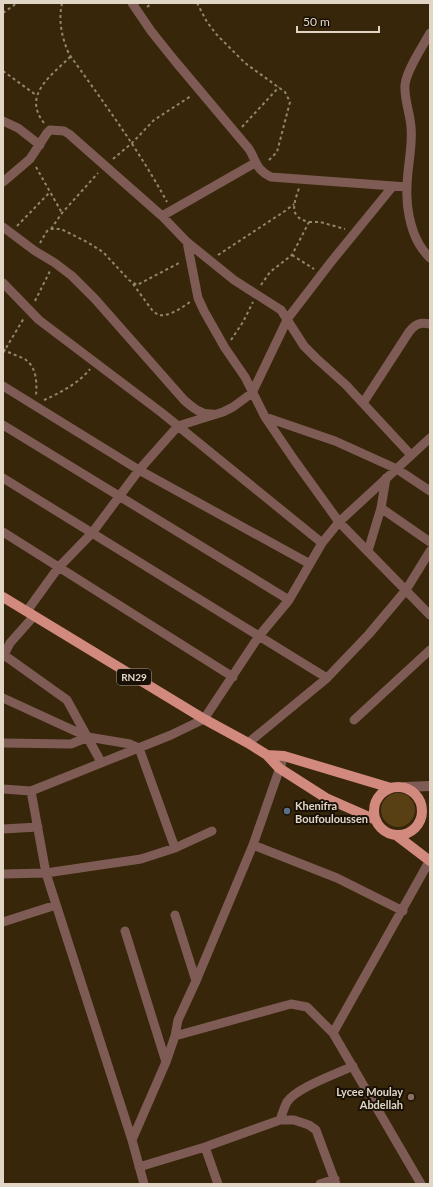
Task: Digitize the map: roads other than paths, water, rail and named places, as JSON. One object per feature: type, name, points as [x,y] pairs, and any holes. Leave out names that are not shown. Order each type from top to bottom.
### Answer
[{"type":"main road","name":"RN29","points":[[3,597],[204,719],[248,743],[267,755],[279,768],[326,798],[376,820],[384,830],[396,835],[430,861]]},
{"type":"main road","name":"RN29","points":[[267,755],[284,756],[391,788],[404,787]]},
{"type":"main road","points":[[396,835],[410,831],[416,827],[422,814],[422,807],[419,798],[413,791],[404,787]]},
{"type":"main road","points":[[376,820],[374,814],[376,800],[385,791],[391,788]]},
{"type":"main road","points":[[422,807],[430,814]]},
{"type":"street","points":[[132,3],[151,31],[249,150],[263,173],[271,177],[407,187]]},
{"type":"street","points":[[430,33],[410,69],[405,84],[405,95],[411,126],[407,199],[413,229],[419,244],[430,258]]},
{"type":"street","points":[[3,122],[18,128],[40,145]]},
{"type":"street","points":[[3,182],[30,159],[46,133],[50,130],[64,131],[69,134],[162,216],[187,242],[234,280],[281,310],[288,318],[304,346],[363,403],[411,455]]},
{"type":"street","points":[[162,216],[255,162]]},
{"type":"street","points":[[101,762],[67,700],[3,656],[6,642],[30,613],[58,568],[92,533],[118,496],[178,426],[223,412],[233,407],[252,393],[288,318],[393,186]]},
{"type":"street","points":[[3,227],[35,251],[55,263],[95,299],[184,400],[196,410],[206,414],[215,414]]},
{"type":"street","points":[[187,242],[198,298],[204,312],[225,348],[245,377],[265,417],[339,522],[430,615]]},
{"type":"street","points":[[3,283],[39,320],[178,426],[322,543]]},
{"type":"street","points":[[363,403],[414,325],[419,323],[430,324]]},
{"type":"street","points":[[3,386],[34,402],[139,470],[310,564]]},
{"type":"street","points":[[265,417],[335,441],[397,469],[430,492]]},
{"type":"street","points":[[3,425],[289,600]]},
{"type":"street","points":[[3,788],[31,791],[171,735],[204,719],[259,636],[289,600],[322,543],[339,522],[430,438]]},
{"type":"street","points":[[3,478],[327,678]]},
{"type":"street","points":[[368,551],[381,508],[386,478]]},
{"type":"street","points":[[381,508],[430,542]]},
{"type":"street","points":[[3,532],[233,677]]},
{"type":"street","points":[[248,743],[327,678],[369,634],[406,590],[430,551]]},
{"type":"street","points":[[354,720],[430,650]]},
{"type":"street","points":[[3,698],[88,737],[130,744],[139,748],[175,848]]},
{"type":"street","points":[[3,743],[71,744],[88,737]]},
{"type":"street","points":[[132,1140],[166,1062],[175,1036],[178,1020],[253,845],[284,756]]},
{"type":"street","points":[[404,787],[430,786]]},
{"type":"street","points":[[31,791],[46,873],[132,1140],[144,1184]]},
{"type":"street","points":[[3,829],[38,827]]},
{"type":"street","points":[[3,874],[46,873],[141,860],[175,848],[212,831]]},
{"type":"street","points":[[253,845],[337,878],[403,910]]},
{"type":"street","points":[[333,1033],[430,861]]},
{"type":"street","points":[[3,922],[56,905]]},
{"type":"street","points":[[175,915],[196,981]]},
{"type":"street","points":[[125,931],[166,1062]]},
{"type":"street","points":[[175,1036],[291,1004],[307,1007],[333,1033],[421,1184]]},
{"type":"street","points":[[280,1120],[287,1102],[293,1096],[305,1088],[353,1066]]},
{"type":"street","points":[[139,1167],[205,1147],[280,1120],[294,1120],[309,1125],[316,1130],[336,1181],[320,1184]]},
{"type":"street","points":[[205,1147],[218,1184]]},
{"type":"place","name":"Khenifra Boufouloussen","points":[[287,811]]},
{"type":"place","name":"Lycee Moulay Abdellah","points":[[411,1097]]}]
